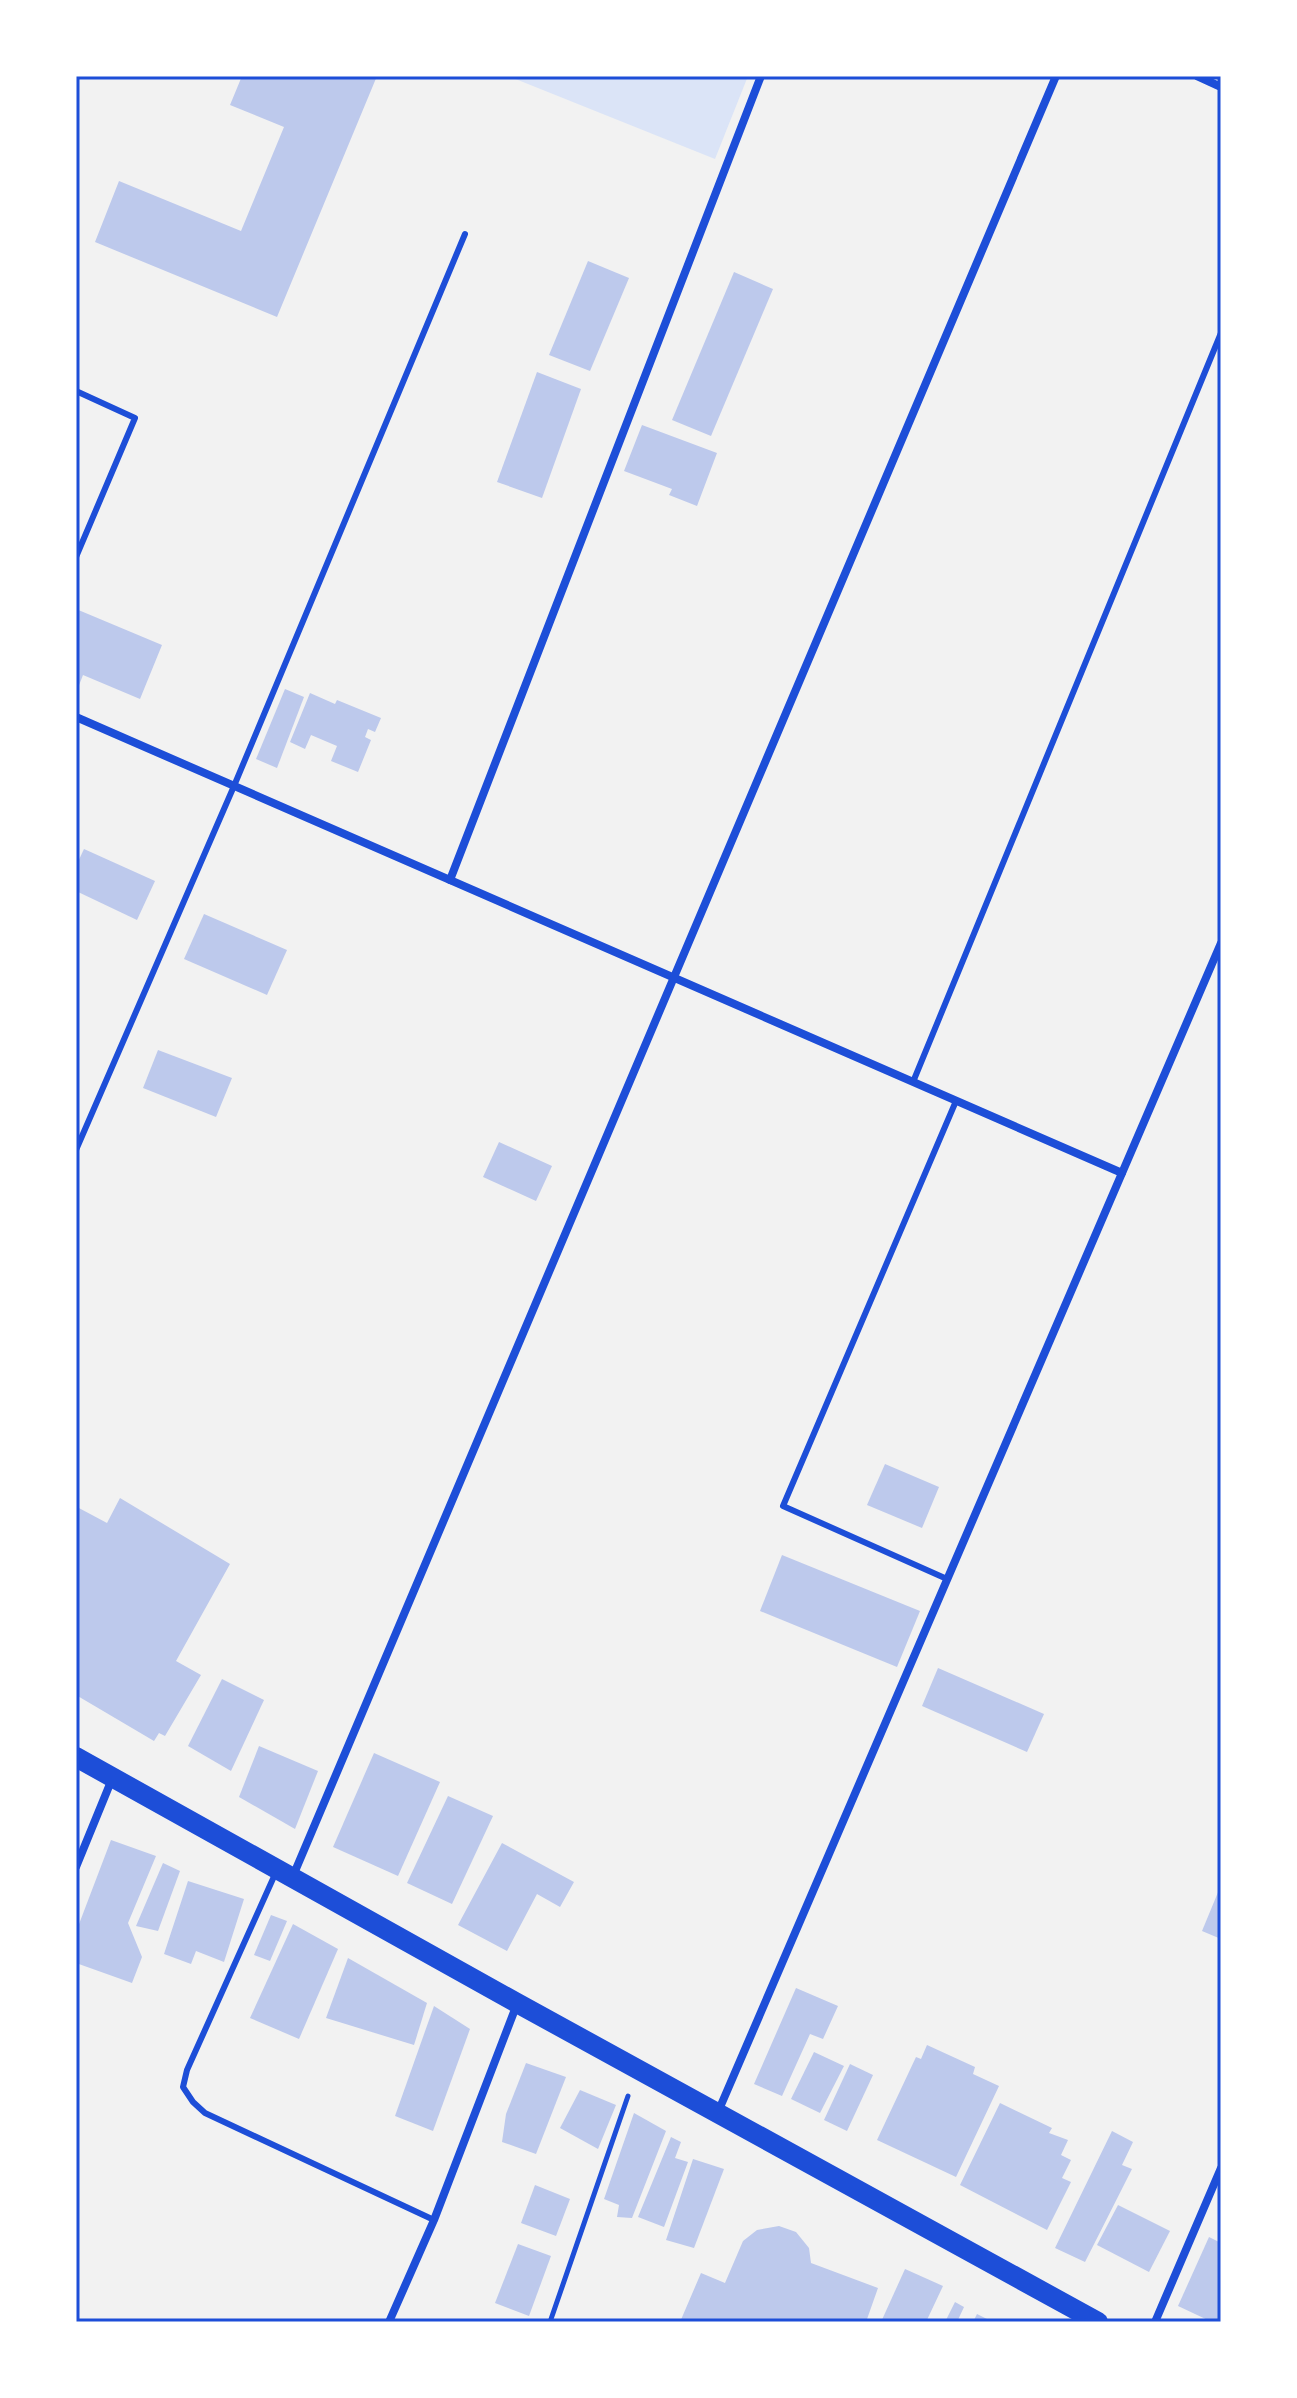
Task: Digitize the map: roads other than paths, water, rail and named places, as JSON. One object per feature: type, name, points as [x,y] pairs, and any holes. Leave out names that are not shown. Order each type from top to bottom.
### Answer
[{"type":"main road","points":[[76,1757],[1098,2322]]},
{"type":"street","points":[[450,880],[761,76]]},
{"type":"street","points":[[285,1874],[675,978],[1056,76]]},
{"type":"street","points":[[1197,76],[1221,87]]},
{"type":"street","points":[[76,717],[1122,1173]]},
{"type":"street","points":[[718,2113],[1221,943]]},
{"type":"street","points":[[76,1867],[113,1778]]},
{"type":"street","points":[[389,2322],[434,2220],[517,2003]]},
{"type":"street","points":[[1155,2322],[1221,2168]]},
{"type":"lane","points":[[76,1150],[234,786],[465,234]]},
{"type":"lane","points":[[913,1082],[1221,333]]},
{"type":"lane","points":[[76,391],[135,418],[76,557]]},
{"type":"lane","points":[[947,1579],[783,1506],[956,1101]]},
{"type":"lane","points":[[285,1874],[187,2070],[183,2087],[205,2113],[434,2220]]}]
